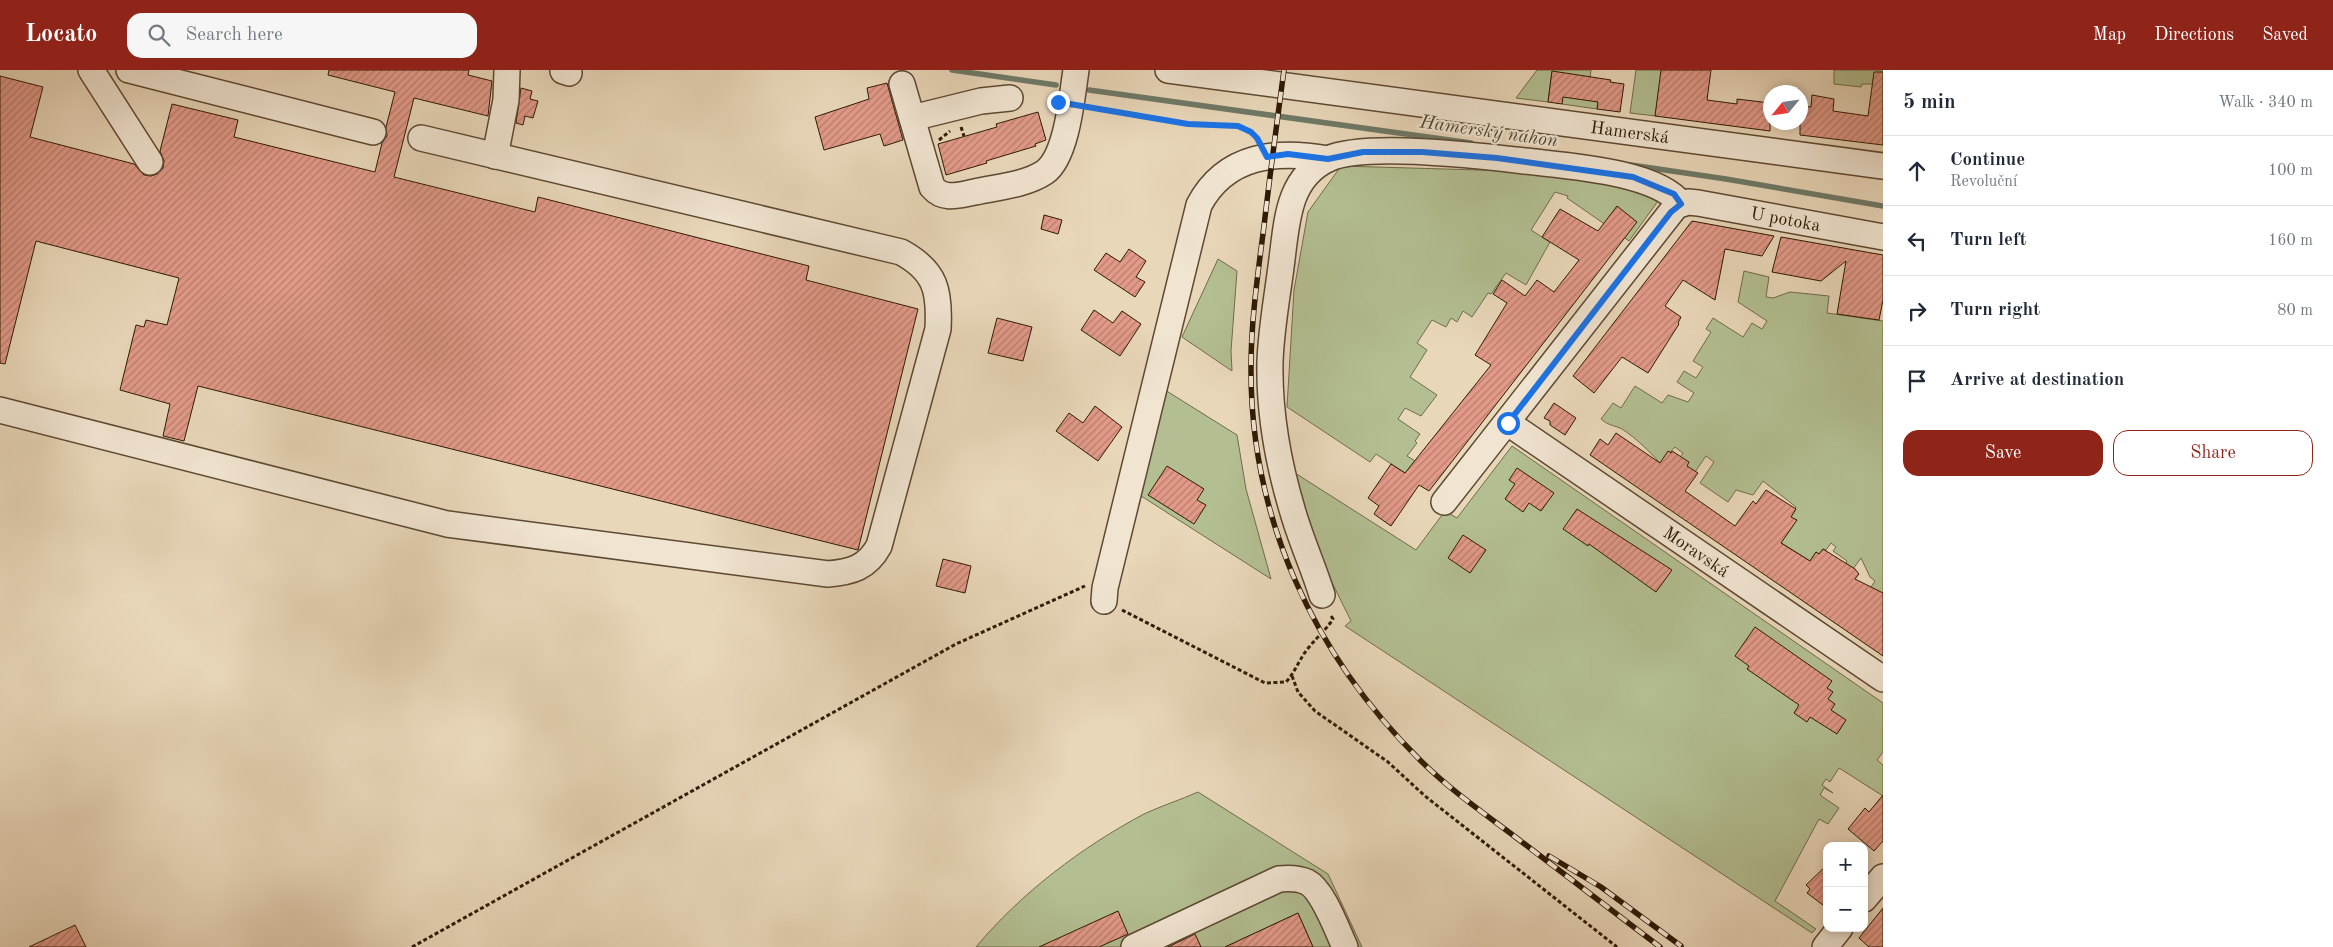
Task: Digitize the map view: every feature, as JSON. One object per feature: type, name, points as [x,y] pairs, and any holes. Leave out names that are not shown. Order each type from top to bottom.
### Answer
[{"type":"street","points":[[91,70],[150,162]]},
{"type":"street","points":[[129,70],[373,132]]},
{"type":"street","points":[[495,156],[506,100],[507,70]]},
{"type":"street","points":[[902,84],[932,187],[941,194],[953,196],[1022,181],[1046,171],[1057,156],[1076,70]]},
{"type":"street","name":"Hamerská","points":[[1168,70],[1883,166]]},
{"type":"street","points":[[912,118],[981,101],[1010,98]]},
{"type":"street","points":[[0,410],[447,524],[828,574],[855,571],[866,564],[879,546],[938,329],[938,294],[930,277],[919,262],[902,252],[421,138]]},
{"type":"street","points":[[1104,595],[1199,205],[1210,187],[1222,174],[1247,162],[1288,154],[1328,159],[1363,152],[1422,152],[1536,162],[1633,177],[1674,194],[1685,203],[1671,212],[1508,423],[1444,502]]},
{"type":"street","points":[[1322,595],[1292,510],[1283,474],[1276,440],[1270,362],[1290,204],[1303,178],[1328,159]]},
{"type":"street","name":"U potoka","points":[[1685,203],[1883,237]]},
{"type":"street","name":"Moravská","points":[[1508,423],[1883,679]]},
{"type":"street","points":[[1868,894],[1883,877]]},
{"type":"street","points":[[1134,947],[1279,879],[1289,878],[1306,882],[1313,887],[1327,910],[1345,947]]},
{"type":"street","points":[[1825,947],[1837,932]]},
{"type":"path","points":[[1070,104],[1188,124],[1238,126],[1251,132],[1257,138],[1267,157]]},
{"type":"path","points":[[412,947],[956,644],[1085,586],[1265,683],[1286,682],[1292,676],[1309,646],[1322,635],[1333,619],[1322,595]]},
{"type":"path","points":[[1292,676],[1298,692],[1315,711],[1388,762],[1425,796],[1618,947]]},
{"type":"green space","points":[[1537,70],[1591,70],[1590,79],[1601,80],[1597,109],[1562,104],[1552,71],[1548,102],[1516,98]]},
{"type":"green space","points":[[1636,70],[1662,70],[1656,116],[1630,113]]},
{"type":"green space","points":[[1834,70],[1883,70],[1883,84],[1862,84],[1861,87],[1834,84]]},
{"type":"green space","points":[[1341,166],[1549,172],[1582,177],[1661,197],[1629,241],[1567,198],[1568,196],[1555,192],[1531,230],[1550,242],[1526,285],[1506,273],[1491,294],[1488,293],[1472,317],[1463,311],[1457,322],[1451,318],[1446,327],[1432,320],[1417,343],[1427,350],[1410,377],[1437,395],[1421,416],[1405,408],[1398,419],[1420,434],[1415,441],[1417,443],[1407,456],[1417,462],[1408,475],[1376,454],[1370,462],[1287,407],[1294,290],[1308,212]]},
{"type":"green space","points":[[1218,259],[1237,271],[1231,351],[1232,371],[1182,337]]},
{"type":"green space","points":[[1744,271],[1769,277],[1766,297],[1773,298],[1790,292],[1829,296],[1827,313],[1883,321],[1883,600],[1862,601],[1875,581],[1870,577],[1861,558],[1853,569],[1846,564],[1847,561],[1833,551],[1836,547],[1831,543],[1826,550],[1823,549],[1819,554],[1816,552],[1810,561],[1780,542],[1796,507],[1763,481],[1753,495],[1736,490],[1728,502],[1700,483],[1714,462],[1706,456],[1695,472],[1677,461],[1683,453],[1675,447],[1660,463],[1622,429],[1601,419],[1613,403],[1621,408],[1635,386],[1662,403],[1668,395],[1688,402],[1694,393],[1677,382],[1684,371],[1696,378],[1703,367],[1693,361],[1711,332],[1706,329],[1713,318],[1743,337],[1752,323],[1762,329],[1767,321],[1738,302]]},
{"type":"green space","points":[[1165,390],[1237,435],[1246,489],[1271,579],[1138,494]]},
{"type":"green space","points":[[1512,446],[1883,703],[1883,752],[1877,760],[1883,765],[1883,796],[1839,768],[1830,782],[1826,779],[1822,785],[1833,793],[1824,788],[1820,795],[1839,808],[1828,824],[1819,819],[1775,901],[1816,929],[1812,933],[1345,626],[1351,621],[1315,548],[1295,473],[1416,550],[1445,511],[1457,518]]},
{"type":"green space","points":[[1198,792],[1328,874],[1362,947],[1350,947],[1327,897],[1274,876],[1121,947],[976,947],[1013,908],[1075,856],[1144,814]]},
{"type":"green space","points":[[1277,887],[1307,888],[1338,947],[1313,947],[1298,913],[1225,947],[1150,947]]},
{"type":"building","points":[[329,70],[469,70],[468,75],[492,81],[488,116],[414,98],[394,177],[535,212],[538,197],[809,266],[806,280],[918,309],[858,550],[198,386],[184,441],[163,436],[170,404],[120,390],[136,325],[144,327],[146,320],[167,325],[179,278],[36,241],[5,364],[0,363],[0,76],[43,87],[30,137],[134,164],[144,175],[151,176],[157,174],[163,168],[164,161],[160,151],[172,104],[238,120],[234,137],[375,172],[382,143],[387,136],[386,127],[395,92],[328,75]]},
{"type":"building","points":[[1661,70],[1711,70],[1707,100],[1737,104],[1737,99],[1763,102],[1763,130],[1770,131],[1655,116]]},
{"type":"building","points":[[1552,71],[1611,80],[1610,82],[1624,84],[1620,112],[1597,109],[1598,102],[1563,97],[1562,104],[1548,102]]},
{"type":"building","points":[[1874,72],[1883,72],[1883,145],[1800,135],[1800,130],[1808,130],[1808,107],[1811,107],[1812,95],[1834,99],[1833,111],[1868,116]]},
{"type":"building","points":[[887,83],[903,140],[884,146],[880,134],[824,150],[815,117],[869,99],[867,88]]},
{"type":"building","points":[[521,88],[532,91],[530,99],[538,101],[533,118],[525,116],[523,125],[516,123]]},
{"type":"building","points":[[1038,112],[1046,140],[1035,144],[1036,146],[946,175],[938,144],[997,127],[996,124]]},
{"type":"building","points":[[1617,206],[1637,222],[1429,491],[1419,485],[1391,526],[1374,514],[1379,506],[1368,498],[1391,464],[1405,473],[1491,365],[1475,355],[1507,303],[1493,294],[1502,280],[1525,296],[1537,280],[1554,292],[1579,260],[1542,237],[1560,209],[1598,231]]},
{"type":"building","points":[[1044,215],[1062,220],[1058,234],[1041,229]]},
{"type":"building","points":[[1692,221],[1774,236],[1762,256],[1725,249],[1715,300],[1683,280],[1665,306],[1681,317],[1679,324],[1648,373],[1622,357],[1594,393],[1573,376]]},
{"type":"building","points":[[1781,237],[1883,255],[1883,300],[1879,320],[1837,314],[1846,261],[1821,281],[1772,272]]},
{"type":"building","points":[[1129,249],[1146,261],[1136,277],[1145,282],[1135,297],[1094,270],[1106,253],[1120,262]]},
{"type":"building","points":[[1094,310],[1113,323],[1122,311],[1141,324],[1120,356],[1081,330]]},
{"type":"building","points":[[997,318],[1032,327],[1023,361],[988,353]]},
{"type":"building","points":[[1554,403],[1576,418],[1565,435],[1550,425],[1550,421],[1544,418]]},
{"type":"building","points":[[1095,406],[1122,427],[1098,461],[1056,431],[1069,413],[1083,423]]},
{"type":"building","points":[[1616,433],[1660,463],[1668,451],[1671,453],[1672,451],[1689,462],[1687,466],[1698,473],[1685,491],[1735,526],[1753,501],[1756,504],[1766,490],[1796,509],[1791,517],[1797,520],[1781,543],[1810,561],[1816,552],[1819,554],[1823,549],[1855,569],[1859,574],[1855,579],[1883,593],[1883,656],[1590,455],[1600,439],[1608,445]]},
{"type":"building","points":[[1167,466],[1204,489],[1197,500],[1206,505],[1194,524],[1148,495]]},
{"type":"building","points":[[1517,468],[1554,493],[1541,511],[1529,503],[1523,512],[1505,499],[1515,484],[1509,480]]},
{"type":"building","points":[[1577,509],[1672,570],[1656,592],[1589,544],[1588,546],[1563,529]]},
{"type":"building","points":[[1463,535],[1486,550],[1470,573],[1448,558]]},
{"type":"building","points":[[943,559],[971,566],[965,593],[936,586]]},
{"type":"building","points":[[1755,627],[1832,681],[1827,688],[1833,692],[1828,699],[1835,704],[1831,710],[1846,720],[1837,734],[1810,717],[1807,722],[1794,713],[1799,705],[1747,669],[1749,666],[1735,656]]},
{"type":"building","points":[[1883,795],[1883,841],[1874,851],[1868,846],[1868,842],[1863,842],[1848,829],[1865,808],[1869,812]]},
{"type":"building","points":[[1823,869],[1823,905],[1807,893],[1810,889],[1806,885]]},
{"type":"building","points":[[1883,908],[1883,947],[1869,947],[1859,938],[1864,932],[1868,932],[1868,927]]},
{"type":"building","points":[[1118,911],[1128,934],[1099,947],[1039,947]]},
{"type":"building","points":[[1298,913],[1313,947],[1225,947]]},
{"type":"building","points":[[75,925],[86,947],[29,947]]},
{"type":"building","points":[[1195,934],[1201,947],[1168,947]]},
{"type":"waterway","name":"Hamerský náhon","points":[[952,70],[1056,85]]},
{"type":"waterway","name":"Hamerský náhon","points":[[1089,90],[1471,143]]},
{"type":"waterway","name":"Hamerský náhon","points":[[1631,165],[1883,206]]},
{"type":"railway","points":[[1284,70],[1255,296],[1251,367],[1254,423],[1262,477],[1276,530],[1295,581],[1320,629],[1349,676],[1382,719],[1420,760],[1468,801],[1660,947]]},
{"type":"railway","points":[[1549,856],[1601,887],[1681,946]]},
{"type":"route","points":[[1058,102],[1188,124],[1238,126],[1251,132],[1257,138],[1267,157],[1288,154],[1328,159],[1363,152],[1422,152],[1497,158],[1633,177],[1674,194],[1681,204],[1676,206],[1671,212],[1508,423]]}]
